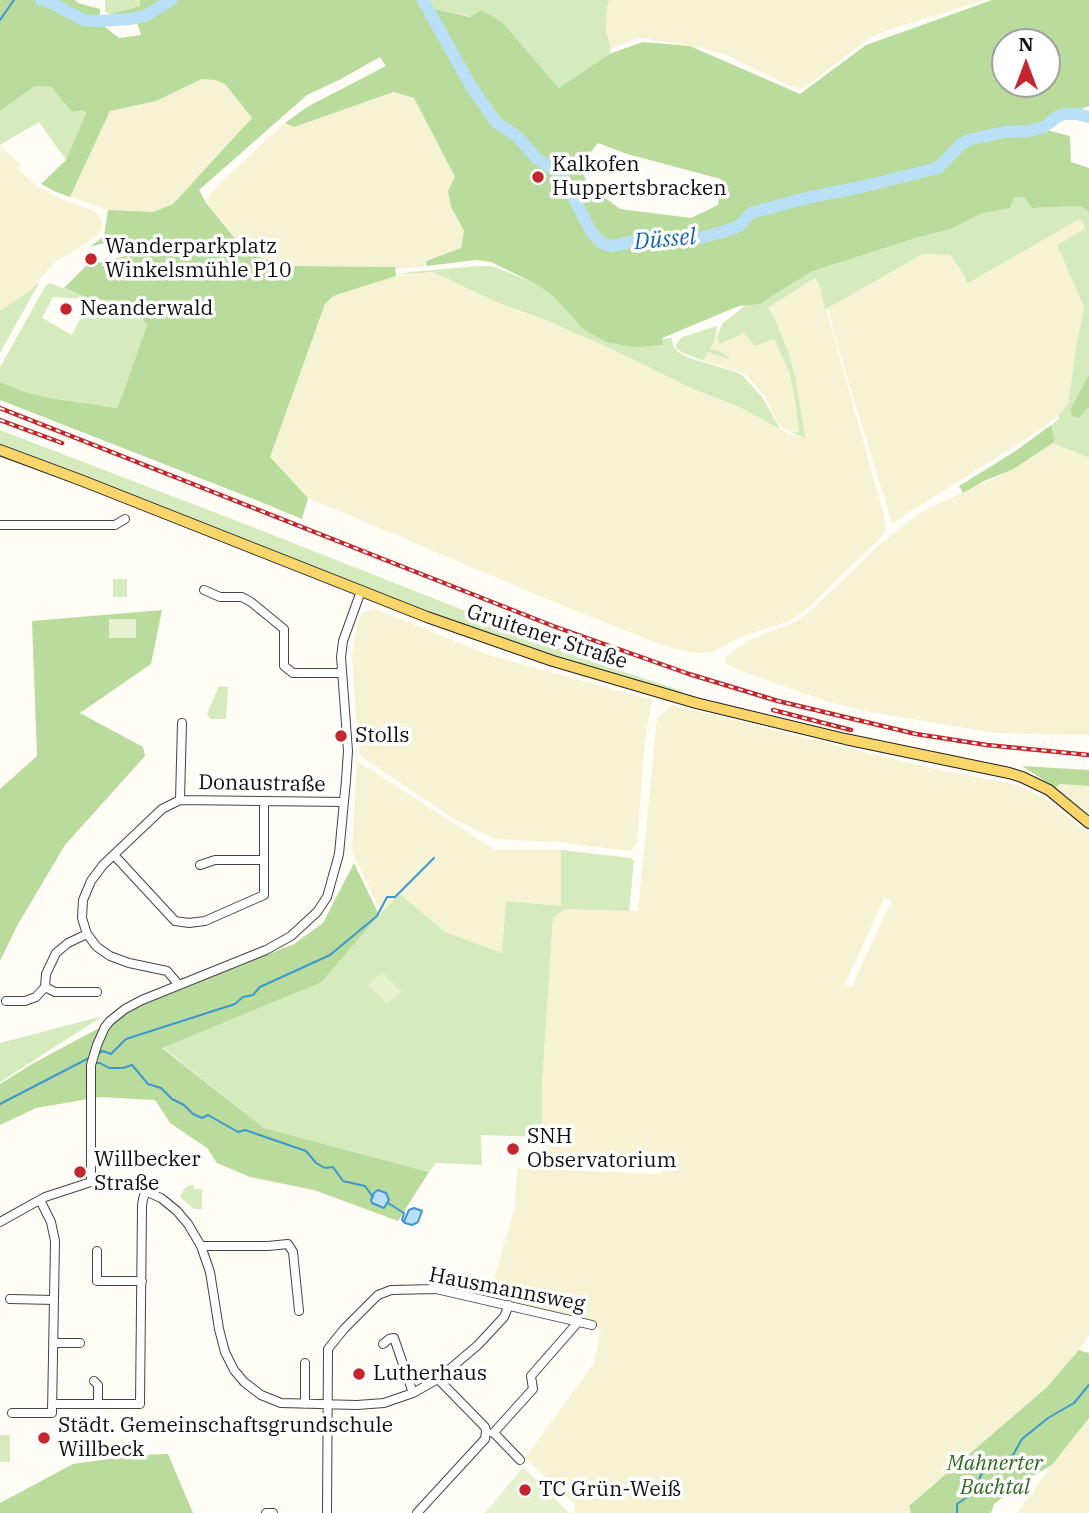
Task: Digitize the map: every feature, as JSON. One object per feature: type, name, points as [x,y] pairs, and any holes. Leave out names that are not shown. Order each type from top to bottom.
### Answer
[{"type":"main road","name":"Gruitener Straße","points":[[0,450],[456,628],[554,661],[695,703],[845,739],[1009,773],[1049,790],[1089,823]]},
{"type":"street","points":[[0,525],[115,525],[125,519]]},
{"type":"street","points":[[204,590],[220,597],[242,597],[284,629],[284,666],[293,673],[342,673]]},
{"type":"street","points":[[91,1182],[91,1065],[105,1027],[125,1009],[266,950],[291,936],[317,912],[327,897],[339,854],[348,751],[342,673],[343,641],[361,591]]},
{"type":"street","name":"Donaustraße","points":[[180,800],[182,723]]},
{"type":"street","name":"Donaustraße","points":[[87,934],[82,918],[83,900],[91,881],[103,865],[162,809],[180,800],[344,802]]},
{"type":"street","points":[[114,855],[174,921],[205,921],[264,895],[264,801]]},
{"type":"street","points":[[200,865],[215,860],[264,860]]},
{"type":"street","points":[[6,1001],[25,1001],[36,997],[45,987],[46,974],[56,953],[68,943],[87,934],[97,947],[110,956],[167,971],[178,985]]},
{"type":"street","points":[[45,987],[55,992],[97,992]]},
{"type":"street","points":[[0,1222],[40,1200],[91,1182],[117,1182],[161,1198],[192,1228],[201,1246],[210,1272],[225,1352],[234,1370],[261,1395],[281,1403],[384,1403],[413,1393],[438,1379],[461,1361],[489,1335],[504,1317],[509,1305]]},
{"type":"street","points":[[52,1404],[140,1404],[142,1206],[146,1191]]},
{"type":"street","points":[[12,1413],[52,1413],[54,1231],[40,1200]]},
{"type":"street","points":[[201,1246],[288,1244],[293,1252],[299,1311]]},
{"type":"street","points":[[97,1251],[97,1281],[142,1281]]},
{"type":"street","name":"Hausmannsweg","points":[[327,1513],[328,1349],[378,1295],[391,1290],[436,1289],[593,1325]]},
{"type":"street","points":[[10,1300],[54,1300]]},
{"type":"street","points":[[417,1513],[533,1388],[531,1376],[579,1321]]},
{"type":"street","points":[[383,1344],[394,1338],[413,1393]]},
{"type":"street","points":[[53,1343],[80,1343]]},
{"type":"street","points":[[305,1363],[305,1405]]},
{"type":"street","points":[[438,1379],[520,1460]]},
{"type":"street","points":[[94,1381],[98,1385],[98,1403]]},
{"type":"street","points":[[266,1513],[273,1513]]},
{"type":"shaded area","points":[[609,0],[985,0],[885,31],[865,41],[804,88],[792,87],[729,56],[699,47],[640,38],[611,48],[606,32]]},
{"type":"shaded area","points":[[202,79],[225,84],[253,118],[173,204],[153,212],[132,212],[108,210],[70,197],[110,111],[156,101]]},
{"type":"shaded area","points":[[395,92],[414,98],[455,178],[448,191],[451,207],[464,231],[461,248],[426,260],[427,266],[396,269],[287,266],[247,253],[206,202],[209,195],[285,123],[294,127]]},
{"type":"shaded area","points":[[0,146],[21,164],[18,169],[37,186],[94,211],[102,220],[101,230],[96,237],[55,262],[31,290],[0,311]]},
{"type":"shaded area","points":[[1079,218],[1086,229],[1057,245],[1084,307],[1068,404],[1058,416],[1037,432],[892,523],[828,308],[923,254],[950,255],[968,284]]},
{"type":"shaded area","points":[[433,272],[496,302],[605,346],[693,389],[737,406],[789,434],[804,438],[796,380],[788,352],[768,308],[815,278],[819,284],[884,515],[884,534],[810,606],[793,619],[740,637],[713,652],[694,653],[667,647],[561,605],[308,498],[270,457],[325,304],[333,296],[396,276]]},
{"type":"shaded area","points":[[719,331],[718,340],[744,333],[774,339],[789,373],[799,432],[781,427],[765,396],[745,374],[704,361],[707,332]]},
{"type":"shaded area","points":[[1053,443],[1089,458],[1089,735],[994,733],[865,711],[826,701],[727,664],[726,657],[747,641],[795,622],[812,610],[880,544],[923,511],[1012,470]]},
{"type":"shaded area","points":[[373,608],[492,656],[652,700],[645,740],[637,843],[631,851],[557,842],[496,839],[454,819],[362,757],[358,748],[352,655],[362,613]]},
{"type":"shaded area","points":[[672,705],[930,768],[1017,785],[1044,798],[1089,833],[1089,1334],[1079,1350],[1046,1388],[939,1481],[911,1513],[574,1513],[575,1504],[525,1458],[594,1363],[601,1331],[594,1322],[582,1318],[489,1297],[515,1206],[517,1168],[660,1174],[663,1168],[542,1164],[542,1084],[553,918],[565,909],[638,911],[657,718]],"holes":[[[884,898],[891,901],[852,986],[845,985]]]},
{"type":"shaded area","points":[[357,761],[495,850],[561,850],[561,906],[502,954],[445,932],[400,894],[382,913],[352,852]]},
{"type":"shaded area","points":[[1058,784],[1089,786],[1089,817],[1056,788]]},
{"type":"shaded area","points":[[1089,1418],[1089,1513],[1017,1513],[1052,1465]]},
{"type":"green space","points":[[0,0],[75,0],[100,9],[100,23],[119,38],[141,35],[136,19],[109,22],[109,14],[140,6],[140,0],[430,0],[435,9],[470,17],[482,10],[503,23],[559,88],[609,54],[643,42],[690,46],[800,94],[866,45],[992,0],[1089,0],[1089,106],[1068,114],[1043,129],[1070,136],[1071,162],[1089,168],[1089,212],[1080,206],[1032,208],[1024,197],[1014,197],[1010,208],[980,214],[951,229],[813,271],[761,304],[739,306],[662,338],[663,345],[634,347],[606,342],[582,328],[553,296],[534,283],[491,262],[476,260],[427,266],[426,261],[461,248],[464,231],[451,207],[448,191],[455,177],[414,98],[394,92],[294,127],[285,123],[307,107],[386,66],[380,57],[307,95],[199,190],[206,203],[247,253],[287,266],[395,267],[396,276],[333,296],[325,304],[270,457],[308,498],[302,519],[0,400],[0,382],[50,398],[117,408],[147,325],[131,301],[90,299],[64,288],[86,266],[129,255],[125,238],[90,247],[104,236],[108,210],[153,212],[173,204],[252,118],[225,84],[202,79],[156,101],[110,111],[70,197],[41,184],[66,160],[86,113],[84,110],[72,112],[50,86],[35,86],[0,111]],"holes":[[[598,143],[627,154],[721,179],[718,205],[691,218],[620,209],[588,185],[580,166]]]},
{"type":"green space","points":[[105,0],[140,0],[140,6],[109,14],[105,12]]},
{"type":"green space","points":[[430,0],[609,0],[606,32],[611,48],[609,54],[559,88],[503,23],[435,9]]},
{"type":"green space","points":[[35,86],[50,86],[72,112],[84,110],[86,113],[66,160],[39,122],[0,145],[0,111]]},
{"type":"green space","points":[[1014,197],[1024,197],[1032,208],[1080,206],[1089,212],[1089,374],[1070,410],[1078,418],[1089,407],[1089,458],[1053,443],[1055,440],[1051,425],[1060,418],[1058,416],[1068,404],[1084,307],[1057,245],[1085,229],[1079,219],[967,284],[965,276],[950,255],[923,254],[828,308],[825,309],[815,278],[768,308],[788,352],[796,380],[805,438],[788,431],[799,431],[794,394],[789,372],[774,339],[755,346],[744,333],[720,344],[718,340],[723,323],[746,305],[761,304],[813,271],[951,229],[980,214],[1009,208]]},
{"type":"green space","points":[[492,266],[534,283],[553,296],[582,328],[663,344],[662,339],[672,338],[673,346],[678,352],[689,358],[736,372],[763,398],[780,429],[737,406],[693,389],[605,346],[496,302],[433,272],[396,275]]},
{"type":"green space","points":[[39,283],[0,353],[0,311]]},
{"type":"green space","points":[[50,283],[90,299],[132,301],[147,325],[117,408],[50,398],[0,382],[0,367],[46,285]],"holes":[[[53,297],[90,299],[72,335],[42,318]]]},
{"type":"green space","points":[[717,326],[711,350],[717,350],[729,357],[728,359],[707,352],[704,361],[676,348],[682,337]]},
{"type":"green space","points":[[1089,374],[1089,407],[1079,418],[1072,416],[1070,410]]},
{"type":"green space","points":[[1051,425],[1055,440],[1053,443],[1012,470],[963,493],[959,486]]},
{"type":"green space","points":[[0,430],[609,667],[683,691],[683,696],[468,629],[0,445]]},
{"type":"green space","points":[[113,579],[127,579],[127,597],[113,597]]},
{"type":"green space","points":[[162,610],[151,664],[80,713],[143,747],[145,756],[65,845],[17,926],[0,961],[0,789],[37,756],[32,621]]},
{"type":"green space","points":[[109,619],[136,619],[136,638],[109,638]]},
{"type":"green space","points":[[219,686],[228,687],[226,719],[210,719],[207,714]]},
{"type":"green space","points":[[1022,766],[1089,770],[1089,786],[1059,784],[1056,788]]},
{"type":"green space","points":[[561,850],[631,858],[634,861],[629,911],[565,909],[553,918],[542,1084],[542,1137],[481,1135],[482,1165],[436,1163],[429,1172],[264,1128],[162,1047],[322,982],[400,894],[445,932],[502,953],[506,901],[561,906]]},
{"type":"green space","points":[[354,863],[379,915],[322,982],[162,1048],[264,1128],[429,1172],[398,1221],[314,1190],[250,1177],[217,1163],[207,1148],[170,1123],[155,1100],[100,1097],[36,1108],[0,1125],[0,1084],[140,1006],[294,944],[323,923]]},
{"type":"green space","points":[[382,972],[402,992],[387,1004],[368,985]]},
{"type":"green space","points":[[103,1016],[0,1082],[0,1043]]},
{"type":"green space","points":[[190,1185],[194,1185],[194,1189],[202,1189],[202,1209],[194,1209],[180,1197]]},
{"type":"green space","name":"Mahnerter Bachtal","points":[[1079,1350],[1089,1353],[1089,1418],[1052,1465],[1024,1481],[994,1504],[991,1513],[911,1513],[909,1506],[1046,1388]]},
{"type":"green space","points":[[0,1435],[10,1435],[10,1462],[0,1462]]},
{"type":"green space","points":[[168,1454],[193,1513],[0,1513],[0,1503],[73,1464],[136,1455]]},
{"type":"green space","name":"TC Grün-Weiß","points":[[523,1467],[569,1513],[485,1513]]},
{"type":"water","points":[[378,1190],[386,1193],[389,1200],[384,1208],[371,1200]]},
{"type":"water","points":[[414,1208],[422,1211],[418,1222],[412,1225],[405,1223],[409,1210]]},
{"type":"waterway","points":[[0,20],[14,0]]},
{"type":"waterway","points":[[41,0],[83,20],[99,21],[145,16],[171,0]]},
{"type":"waterway","name":"Düssel","points":[[423,0],[472,88],[496,122],[518,137],[536,158],[561,174],[592,233],[602,243],[611,246],[657,237],[692,240],[722,232],[739,226],[751,213],[938,168],[968,140],[1044,127],[1064,114],[1089,117]]},
{"type":"waterway","points":[[97,1054],[103,1051],[111,1054],[126,1039],[235,1004],[243,997],[253,995],[260,987],[330,955],[377,916],[387,897],[395,897],[434,858]]},
{"type":"waterway","points":[[0,1104],[89,1058]]},
{"type":"waterway","points":[[93,1063],[109,1068],[132,1065],[148,1084],[161,1088],[193,1114],[202,1118],[208,1115],[238,1132],[245,1130],[306,1151],[316,1163],[325,1168],[333,1167],[343,1181],[365,1186],[373,1197]]},
{"type":"waterway","points":[[388,1203],[404,1213],[402,1220],[405,1223]]},
{"type":"waterway","points":[[957,1513],[957,1504],[973,1493],[982,1473],[1013,1455],[1022,1439],[1048,1418],[1074,1403],[1089,1385]]},
{"type":"railway","points":[[0,408],[553,626],[689,674],[778,701],[916,734],[987,745],[1089,755]]},
{"type":"railway","points":[[0,420],[62,443]]},
{"type":"railway","points":[[773,710],[851,730]]},
{"type":"place","name":"Kalkofen Huppertsbracken","points":[[538,177]]},
{"type":"place","name":"Wanderparkplatz Winkelsmühle P10","points":[[91,259]]},
{"type":"place","name":"Neanderwald","points":[[66,309]]},
{"type":"place","name":"Stolls","points":[[341,736]]},
{"type":"place","name":"SNH Observatorium","points":[[513,1149]]},
{"type":"place","name":"Willbecker Straße","points":[[80,1172]]},
{"type":"place","name":"Lutherhaus","points":[[359,1374]]},
{"type":"place","name":"Städt. Gemeinschaftsgrundschule Willbeck","points":[[44,1438]]},
{"type":"place","name":"TC Grün-Weiß","points":[[525,1490]]}]
